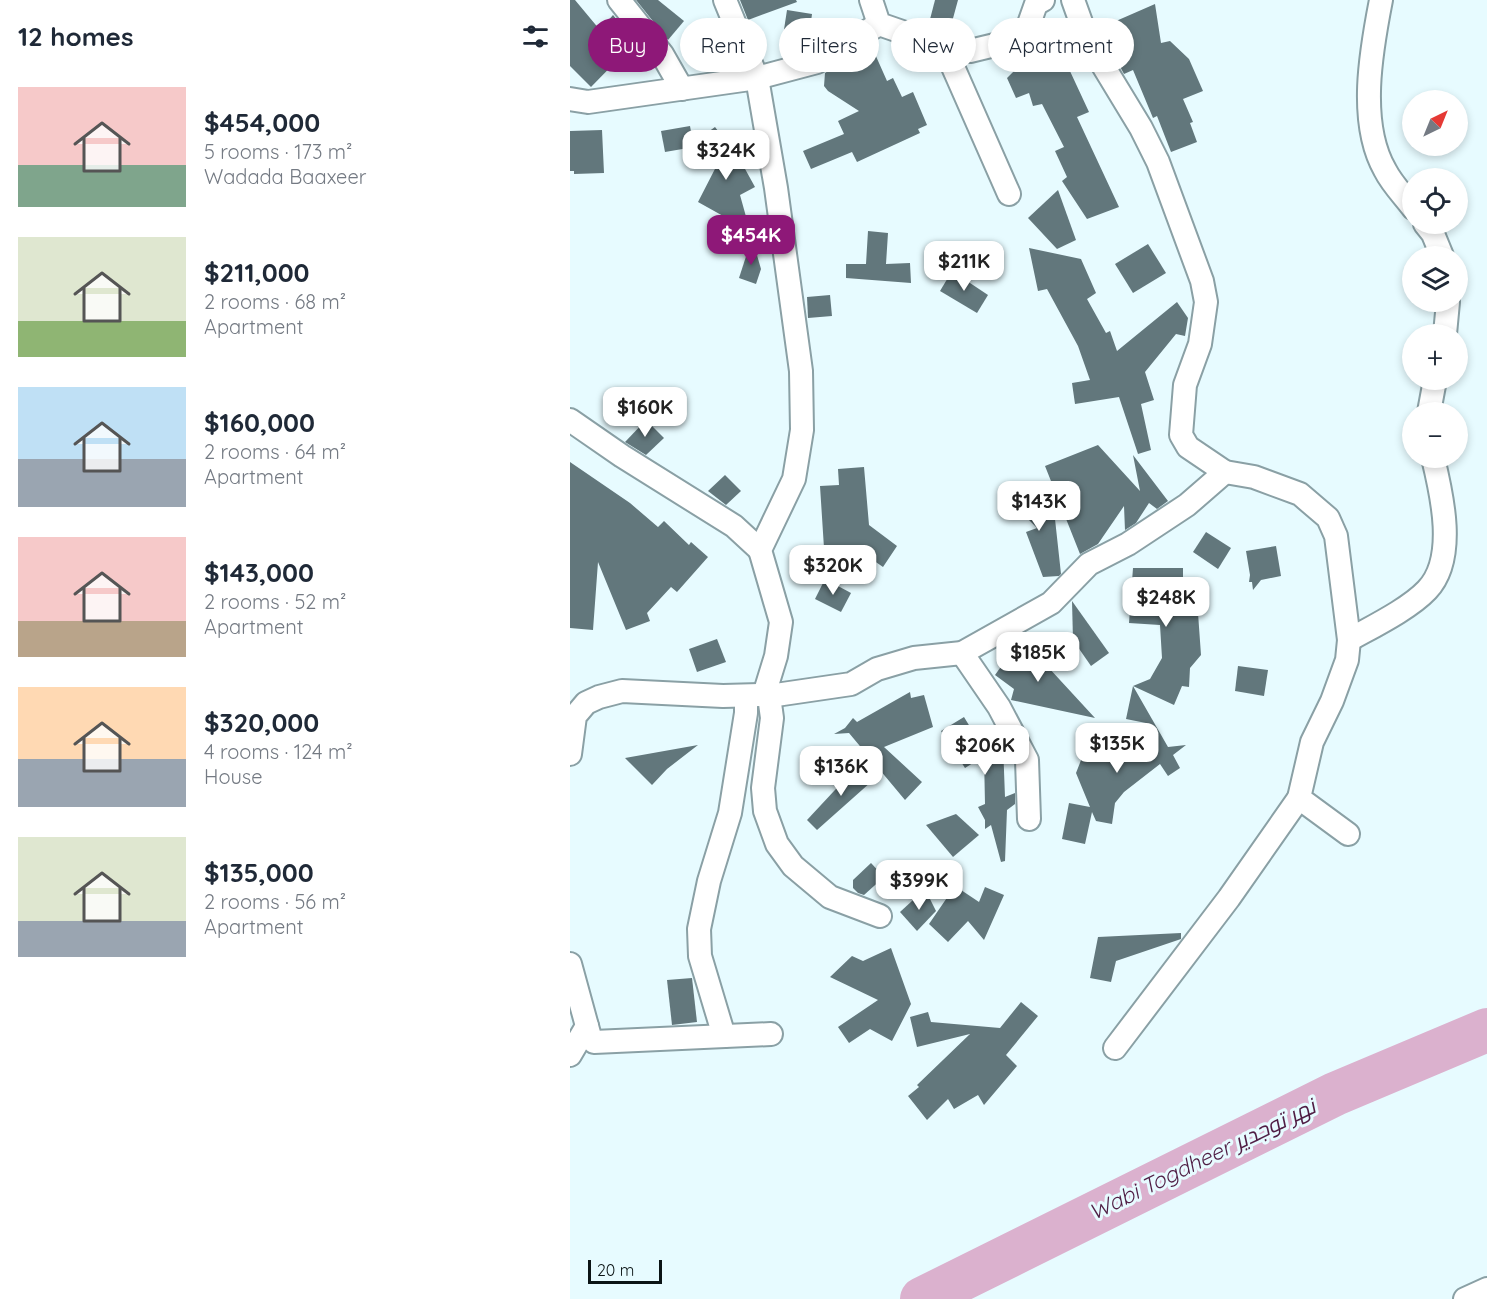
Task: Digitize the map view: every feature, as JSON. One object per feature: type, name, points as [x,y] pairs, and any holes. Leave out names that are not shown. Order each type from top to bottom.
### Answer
[{"type":"street","points":[[619,0],[662,54],[682,89]]},
{"type":"street","points":[[725,0],[757,78],[776,188],[801,371],[802,430],[794,479],[760,550]]},
{"type":"street","points":[[871,0],[877,18]]},
{"type":"street","points":[[976,50],[1024,38],[1036,4],[1043,0]]},
{"type":"street","points":[[1073,0],[1087,39],[1141,128],[1158,162],[1202,281],[1206,302],[1200,344],[1185,385],[1181,435],[1188,447],[1225,472],[1254,477],[1300,494],[1328,518],[1336,536],[1349,640],[1347,660],[1339,684],[1312,742],[1299,798],[1229,898],[1115,1048]]},
{"type":"street","points":[[1381,0],[1374,38],[1369,92],[1372,136],[1384,170],[1402,194]]},
{"type":"street","points":[[879,24],[891,28]]},
{"type":"street","points":[[570,99],[588,102],[757,78],[780,72]]},
{"type":"street","points":[[955,72],[1009,194]]},
{"type":"street","points":[[570,420],[622,456],[734,526],[760,550],[781,622],[776,656],[760,695],[746,713],[730,813],[709,881],[699,928],[700,956],[724,1036]]},
{"type":"street","points":[[1349,640],[1390,617],[1427,591],[1436,577],[1443,558],[1443,499],[1435,468]]},
{"type":"street","points":[[570,753],[575,716],[586,703],[622,691],[760,695],[851,684],[877,669],[914,658],[962,653],[1051,603],[1089,564],[1128,544],[1187,505],[1225,472]]},
{"type":"street","points":[[962,653],[999,707],[1027,760],[1029,819]]},
{"type":"street","points":[[760,695],[772,718],[763,788],[765,811],[777,844],[793,866],[830,897],[880,916]]},
{"type":"street","points":[[1299,798],[1348,834]]},
{"type":"street","points":[[570,964],[587,1026],[594,1042],[771,1034]]},
{"type":"street","points":[[570,1055],[587,1026]]},
{"type":"street","points":[[1465,1299],[1487,1289]]},
{"type":"building","points":[[570,0],[575,0],[590,18],[588,18],[588,72],[606,72],[591,87],[570,66]]},
{"type":"building","points":[[636,0],[658,0],[680,18],[680,26],[668,40],[668,18],[650,18]]},
{"type":"building","points":[[740,0],[796,0],[797,2],[753,18],[747,18]]},
{"type":"building","points":[[935,0],[958,0],[953,18],[930,18]]},
{"type":"building","points":[[1155,4],[1161,43],[1170,41],[1189,59],[1203,91],[1183,99],[1193,122],[1190,123],[1197,142],[1171,152],[1157,116],[1153,118],[1134,72],[1134,18],[1123,18]]},
{"type":"building","points":[[787,10],[812,14],[811,18],[786,18]]},
{"type":"building","points":[[879,63],[887,81],[893,78],[902,97],[913,92],[927,125],[918,129],[920,133],[857,162],[852,152],[811,169],[803,151],[844,134],[838,121],[859,111],[828,91],[824,86],[825,73],[879,72]]},
{"type":"building","points":[[1013,72],[1070,72],[1089,112],[1077,117],[1119,207],[1087,219],[1062,181],[1067,177],[1055,151],[1064,147],[1042,104],[1033,106],[1029,93],[1016,98],[1007,78]]},
{"type":"building","points":[[690,126],[694,147],[665,152],[661,131]]},
{"type":"building","points":[[715,127],[739,158],[755,187],[740,195],[750,231],[698,202],[717,165],[701,137]]},
{"type":"building","points":[[602,130],[604,173],[574,174],[574,171],[570,171],[570,131]]},
{"type":"building","points":[[1058,190],[1076,240],[1057,249],[1028,218]]},
{"type":"building","points":[[868,231],[888,233],[886,264],[910,263],[911,283],[846,278],[846,264],[866,264]]},
{"type":"building","points":[[752,238],[761,269],[756,284],[739,278]]},
{"type":"building","points":[[1148,244],[1166,273],[1133,293],[1115,264]]},
{"type":"building","points":[[1029,248],[1081,259],[1096,293],[1087,299],[1106,333],[1110,331],[1117,351],[1177,302],[1188,318],[1185,336],[1176,334],[1145,372],[1154,400],[1141,404],[1151,450],[1138,454],[1119,397],[1075,404],[1072,383],[1090,380],[1078,346],[1047,289],[1038,291]]},
{"type":"building","points":[[952,271],[988,295],[977,313],[940,291]]},
{"type":"building","points":[[830,295],[832,316],[808,318],[807,297]]},
{"type":"building","points":[[646,420],[664,438],[646,455],[625,442]]},
{"type":"building","points":[[1098,445],[1140,491],[1133,455],[1168,501],[1157,509],[1149,503],[1136,523],[1125,530],[1124,506],[1098,544],[1080,554],[1045,466]]},
{"type":"building","points":[[570,462],[630,503],[658,527],[664,521],[689,545],[691,542],[708,557],[677,592],[671,587],[647,613],[650,621],[626,630],[598,562],[593,630],[570,628]]},
{"type":"building","points":[[864,467],[869,525],[897,546],[883,567],[870,558],[827,569],[822,548],[824,548],[820,486],[839,485],[838,469]]},
{"type":"building","points":[[725,475],[741,491],[726,505],[708,491]]},
{"type":"building","points":[[1020,484],[1055,519],[1061,574],[1059,576],[1043,577],[1026,532],[1037,528],[1006,497]]},
{"type":"building","points":[[1206,532],[1231,548],[1218,569],[1193,552]]},
{"type":"building","points":[[1276,546],[1281,576],[1261,580],[1253,590],[1252,582],[1249,582],[1246,551]]},
{"type":"building","points":[[1133,568],[1183,568],[1183,614],[1198,613],[1201,655],[1190,668],[1189,687],[1182,686],[1174,705],[1133,686],[1150,679],[1162,658],[1160,625],[1129,623]]},
{"type":"building","points":[[825,579],[851,593],[841,612],[815,599]]},
{"type":"building","points":[[1072,601],[1109,653],[1091,666],[1073,640]]},
{"type":"building","points":[[717,639],[726,662],[697,672],[689,649]]},
{"type":"building","points":[[1025,642],[1095,718],[1011,700],[1014,689],[995,675],[1005,661]]},
{"type":"building","points":[[1238,666],[1268,670],[1264,696],[1235,691]]},
{"type":"building","points":[[1133,686],[1168,747],[1186,745],[1173,755],[1180,768],[1168,776],[1160,764],[1124,792],[1115,803],[1112,824],[1096,821],[1092,812],[1085,844],[1062,839],[1069,803],[1090,807],[1076,773],[1085,750],[1107,758],[1121,745],[1132,757],[1142,749],[1149,748],[1137,731],[1146,723],[1126,719]]},
{"type":"building","points":[[910,692],[911,698],[924,695],[933,727],[884,747],[922,782],[905,800],[849,733],[834,734],[845,728],[853,718],[857,722]]},
{"type":"building","points":[[964,717],[978,740],[999,736],[1003,744],[1005,797],[1015,793],[1015,804],[1007,810],[1005,861],[1001,862],[991,825],[985,829],[985,820],[978,807],[985,804],[984,756],[965,768],[941,731]]},
{"type":"building","points":[[698,745],[667,769],[652,785],[625,758]]},
{"type":"building","points":[[861,762],[871,782],[817,830],[807,820]]},
{"type":"building","points":[[956,814],[979,835],[953,857],[926,825]]},
{"type":"building","points":[[871,863],[884,877],[864,895],[853,888],[853,880]]},
{"type":"building","points":[[955,886],[979,902],[985,887],[1004,895],[984,940],[968,921],[948,942],[929,924]]},
{"type":"building","points":[[925,889],[936,911],[917,931],[900,912]]},
{"type":"building","points":[[1181,933],[1181,939],[1116,961],[1111,982],[1090,978],[1098,937]]},
{"type":"building","points":[[891,948],[911,1004],[892,1041],[870,1029],[849,1043],[838,1027],[878,1000],[830,977],[852,956],[863,961]]},
{"type":"building","points":[[692,978],[697,1022],[672,1025],[667,980]]},
{"type":"building","points":[[1021,1002],[1038,1016],[1006,1055],[1017,1066],[984,1105],[978,1095],[954,1109],[948,1099],[927,1120],[908,1096],[970,1034],[917,1047],[910,1017],[928,1012],[931,1022],[1000,1028]]},
{"type":"waterway","name":"Wabi Togdheer نهر توجدير","points":[[922,1299],[1335,1094],[1487,1030]]}]
